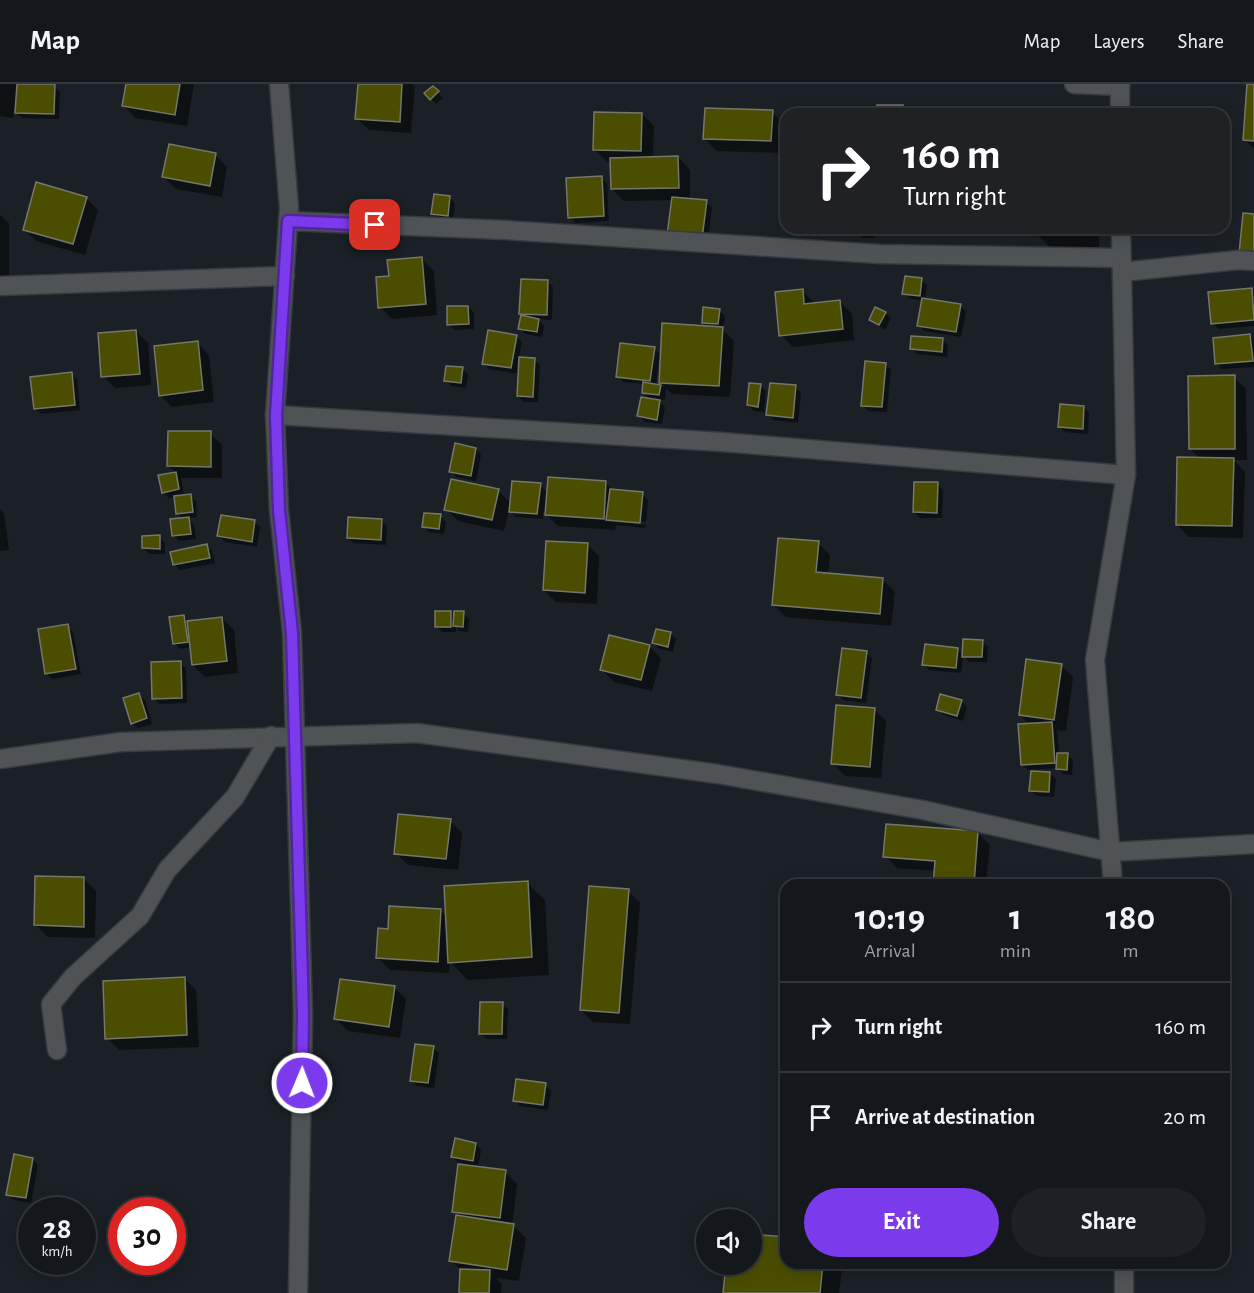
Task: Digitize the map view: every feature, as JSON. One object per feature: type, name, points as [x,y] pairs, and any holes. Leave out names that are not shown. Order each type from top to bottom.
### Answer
[{"type":"street","points":[[279,84],[288,221],[276,415],[279,510],[292,633],[303,1014],[298,1293]]},
{"type":"street","points":[[1074,84],[1120,85],[1120,108]]},
{"type":"street","points":[[288,221],[505,230],[879,254],[1122,265],[1254,261]]},
{"type":"street","points":[[1113,879],[1095,660],[1126,475],[1121,234]]},
{"type":"street","points":[[0,286],[285,276]]},
{"type":"street","points":[[276,415],[722,442],[1126,475]]},
{"type":"street","points":[[0,759],[121,742],[417,733],[718,774],[923,810],[1111,852],[1254,844]]},
{"type":"street","points":[[57,1050],[51,1004],[73,977],[140,916],[167,870],[235,797],[272,736]]},
{"type":"street","points":[[1124,1269],[1124,1293]]},
{"type":"building","points":[[17,84],[55,84],[54,114],[15,113]]},
{"type":"building","points":[[126,84],[180,84],[175,115],[122,106]]},
{"type":"building","points":[[358,84],[402,84],[400,122],[355,119]]},
{"type":"building","points":[[1247,84],[1254,84],[1254,141],[1243,140]]},
{"type":"building","points":[[433,86],[439,91],[430,100],[424,93]]},
{"type":"building","points":[[877,105],[903,105],[903,108],[877,108]]},
{"type":"building","points":[[705,108],[773,110],[771,141],[703,139]]},
{"type":"building","points":[[594,112],[642,113],[641,151],[593,150]]},
{"type":"building","points":[[169,144],[216,153],[210,186],[162,177]]},
{"type":"building","points":[[678,156],[679,188],[611,189],[610,158]]},
{"type":"building","points":[[602,176],[604,216],[568,218],[566,178]]},
{"type":"building","points":[[36,182],[87,197],[73,244],[23,230]]},
{"type":"building","points":[[434,194],[450,196],[448,216],[431,214]]},
{"type":"building","points":[[672,197],[707,200],[702,239],[667,235]]},
{"type":"building","points":[[1243,213],[1254,214],[1254,256],[1239,254]]},
{"type":"building","points":[[1034,234],[1082,234],[1082,235]]},
{"type":"building","points":[[422,257],[426,304],[378,308],[376,277],[389,276],[387,260]]},
{"type":"building","points":[[905,276],[922,278],[920,296],[902,294]]},
{"type":"building","points":[[521,279],[548,280],[547,315],[519,314]]},
{"type":"building","points":[[1252,288],[1254,320],[1211,324],[1208,292]]},
{"type":"building","points":[[803,289],[804,304],[840,300],[843,329],[779,336],[775,292]]},
{"type":"building","points":[[922,298],[961,304],[956,332],[917,326]]},
{"type":"building","points":[[447,306],[468,306],[469,324],[447,325]]},
{"type":"building","points":[[703,307],[720,309],[718,324],[702,323]]},
{"type":"building","points":[[875,307],[886,312],[879,325],[869,320]]},
{"type":"building","points":[[521,315],[539,319],[537,332],[518,329]]},
{"type":"building","points":[[662,323],[723,327],[719,386],[659,383]]},
{"type":"building","points":[[136,330],[140,374],[101,377],[98,333]]},
{"type":"building","points":[[488,330],[517,335],[511,368],[482,364]]},
{"type":"building","points":[[1250,334],[1253,361],[1215,364],[1213,338]]},
{"type":"building","points":[[911,336],[943,338],[942,352],[910,349]]},
{"type":"building","points":[[198,341],[203,390],[159,396],[154,346]]},
{"type":"building","points":[[620,343],[655,347],[650,381],[616,377]]},
{"type":"building","points":[[519,357],[535,358],[533,397],[517,396]]},
{"type":"building","points":[[865,361],[886,363],[882,407],[861,406]]},
{"type":"building","points":[[446,366],[463,367],[461,383],[444,381]]},
{"type":"building","points":[[72,372],[75,405],[34,409],[30,377]]},
{"type":"building","points":[[1235,375],[1235,449],[1189,449],[1188,376]]},
{"type":"building","points":[[643,382],[661,385],[659,395],[642,393]]},
{"type":"building","points":[[749,383],[761,384],[758,407],[747,405]]},
{"type":"building","points":[[770,383],[796,385],[793,418],[766,415]]},
{"type":"building","points":[[641,397],[660,400],[657,420],[637,416]]},
{"type":"building","points":[[1060,404],[1084,406],[1083,429],[1058,427]]},
{"type":"building","points":[[168,431],[211,431],[211,467],[167,466]]},
{"type":"building","points":[[455,443],[476,448],[471,476],[449,472]]},
{"type":"building","points":[[1177,457],[1234,458],[1232,526],[1176,525]]},
{"type":"building","points":[[176,472],[179,489],[162,493],[158,475]]},
{"type":"building","points":[[548,477],[606,481],[604,519],[545,515]]},
{"type":"building","points":[[451,479],[499,489],[492,520],[444,510]]},
{"type":"building","points":[[512,481],[541,483],[537,514],[509,512]]},
{"type":"building","points":[[914,482],[938,482],[937,513],[913,512]]},
{"type":"building","points":[[610,489],[643,492],[640,523],[606,520]]},
{"type":"building","points":[[191,494],[193,512],[176,514],[174,496]]},
{"type":"building","points":[[424,513],[441,514],[439,529],[422,527]]},
{"type":"building","points":[[221,515],[255,520],[252,542],[217,536]]},
{"type":"building","points":[[189,517],[191,534],[172,536],[170,519]]},
{"type":"building","points":[[348,517],[382,519],[381,540],[347,538]]},
{"type":"building","points":[[160,535],[160,549],[142,548],[142,536]]},
{"type":"building","points":[[778,538],[819,541],[816,572],[883,578],[880,614],[772,605]]},
{"type":"building","points":[[546,541],[588,543],[585,593],[543,590]]},
{"type":"building","points":[[207,544],[210,558],[173,565],[170,552]]},
{"type":"building","points":[[435,611],[451,611],[451,627],[435,627]]},
{"type":"building","points":[[454,611],[464,611],[463,627],[453,626]]},
{"type":"building","points":[[184,615],[188,642],[173,644],[169,617]]},
{"type":"building","points":[[222,617],[227,661],[192,665],[187,621]]},
{"type":"building","points":[[68,624],[76,669],[45,674],[38,629]]},
{"type":"building","points":[[656,629],[671,632],[668,647],[652,643]]},
{"type":"building","points":[[609,635],[650,645],[641,680],[600,670]]},
{"type":"building","points":[[963,639],[983,640],[982,657],[962,657]]},
{"type":"building","points":[[925,644],[958,648],[956,668],[922,665]]},
{"type":"building","points":[[842,648],[867,651],[861,698],[836,695]]},
{"type":"building","points":[[1026,659],[1062,664],[1054,720],[1019,715]]},
{"type":"building","points":[[181,661],[182,698],[152,699],[151,662]]},
{"type":"building","points":[[139,693],[147,718],[131,724],[123,698]]},
{"type":"building","points":[[940,694],[962,700],[957,716],[936,710]]},
{"type":"building","points":[[836,705],[875,708],[870,767],[831,764]]},
{"type":"building","points":[[1052,722],[1055,763],[1021,765],[1018,724]]},
{"type":"building","points":[[1057,753],[1068,753],[1067,770],[1056,769]]},
{"type":"building","points":[[1031,771],[1050,772],[1049,792],[1029,791]]},
{"type":"building","points":[[398,814],[451,819],[446,859],[394,854]]},
{"type":"building","points":[[886,824],[978,831],[974,879],[934,879],[935,861],[883,857]]},
{"type":"building","points":[[35,876],[84,877],[84,927],[34,925]]},
{"type":"building","points":[[528,881],[532,957],[448,963],[444,886]]},
{"type":"building","points":[[589,886],[629,889],[619,1013],[580,1010]]},
{"type":"building","points":[[389,906],[441,909],[438,962],[376,958],[378,928],[388,929]]},
{"type":"building","points":[[185,977],[187,1035],[105,1039],[103,981]]},
{"type":"building","points":[[340,979],[395,986],[389,1027],[334,1019]]},
{"type":"building","points":[[480,1002],[503,1002],[502,1034],[479,1034]]},
{"type":"building","points":[[415,1044],[434,1046],[428,1083],[410,1081]]},
{"type":"building","points":[[516,1079],[546,1083],[543,1105],[513,1101]]},
{"type":"building","points":[[455,1138],[476,1143],[473,1161],[451,1157]]},
{"type":"building","points":[[14,1154],[33,1158],[26,1197],[6,1195]]},
{"type":"building","points":[[458,1164],[506,1170],[500,1218],[452,1212]]},
{"type":"building","points":[[456,1215],[514,1224],[507,1270],[449,1261]]},
{"type":"building","points":[[762,1235],[780,1236],[780,1269],[822,1269],[820,1293],[723,1293],[725,1275],[762,1275]]},
{"type":"building","points":[[460,1269],[490,1270],[489,1293],[459,1293]]},
{"type":"route","points":[[302,1083],[303,1014],[292,633],[279,510],[276,415],[288,221],[375,225]]}]
